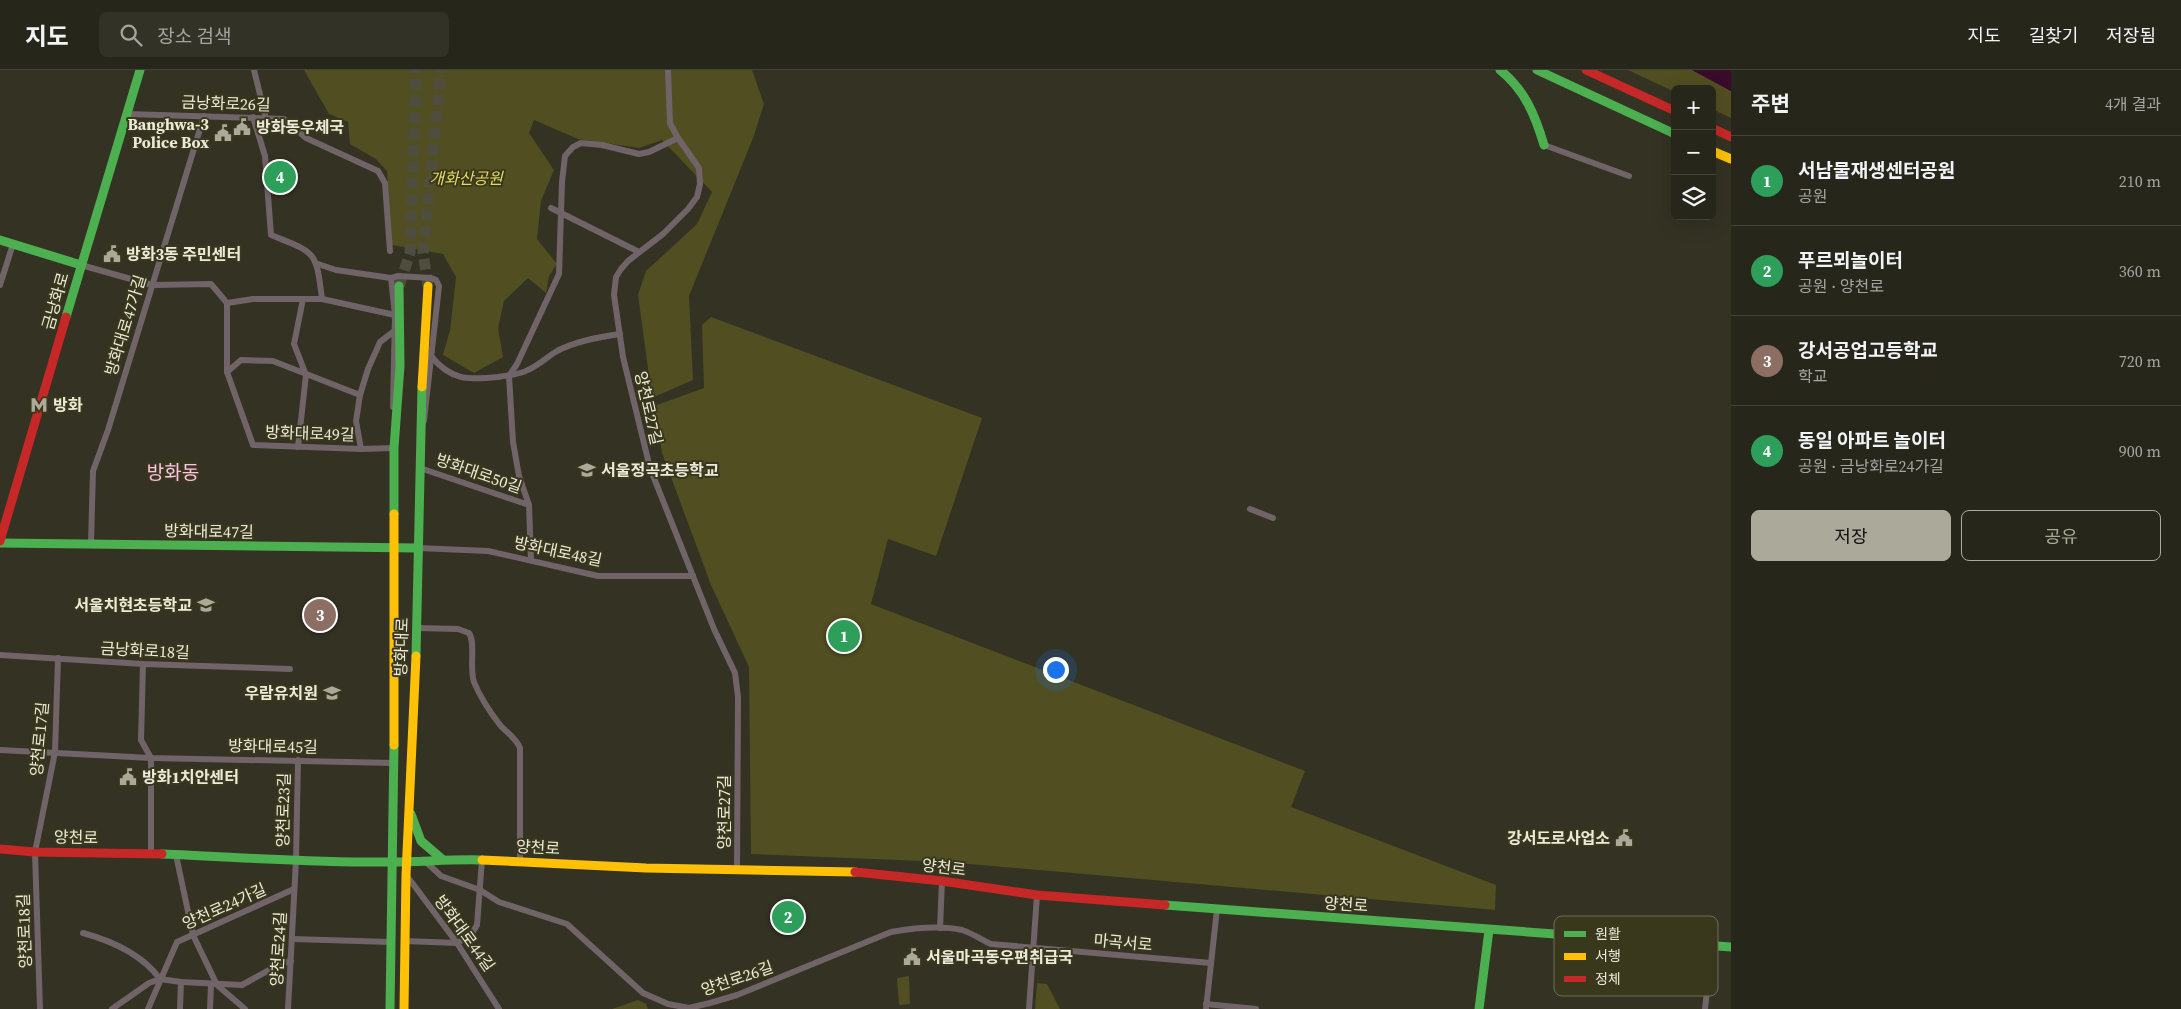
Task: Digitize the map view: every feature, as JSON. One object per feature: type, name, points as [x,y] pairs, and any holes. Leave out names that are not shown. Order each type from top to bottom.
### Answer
[{"type":"main road","name":"금낭화로","points":[[0,542],[140,70]]},
{"type":"main road","points":[[1500,70],[1510,77],[1524,92],[1536,117],[1544,145]]},
{"type":"main road","points":[[1537,70],[1671,132]]},
{"type":"main road","points":[[1586,70],[1671,109]]},
{"type":"main road","points":[[1716,130],[1731,137]]},
{"type":"main road","points":[[1716,153],[1731,160]]},
{"type":"main road","points":[[0,240],[81,265]]},
{"type":"main road","name":"방화대로","points":[[390,1009],[394,763],[394,433],[400,366],[399,286]]},
{"type":"main road","name":"방화대로","points":[[404,1009],[406,875],[417,628],[421,407],[428,286]]},
{"type":"main road","name":"방화대로47길","points":[[0,542],[418,548]]},
{"type":"main road","points":[[409,807],[421,841],[442,859]]},
{"type":"main road","name":"양천로","points":[[3,848],[35,852],[151,853],[296,860],[392,862],[442,859],[520,860],[646,868],[856,872],[942,881],[1037,895],[1554,935]]},
{"type":"main road","points":[[1479,1009],[1489,930]]},
{"type":"main road","name":"양천로","points":[[1718,946],[1731,947]]},
{"type":"street","points":[[254,70],[266,119]]},
{"type":"street","name":"양천로27길","points":[[668,70],[670,123],[699,168],[700,184],[698,197],[663,234],[628,261],[616,277],[614,295],[620,334],[650,468],[714,629],[735,673],[738,697],[737,869]]},
{"type":"street","name":"금낭화로26길","points":[[127,114],[284,119],[306,138],[378,171],[385,184],[390,250]]},
{"type":"street","name":"방화대로47가길","points":[[91,544],[93,471],[108,430],[204,116]]},
{"type":"street","points":[[253,117],[265,156],[270,234],[307,250],[318,264],[322,299]]},
{"type":"street","points":[[509,376],[517,364],[559,274],[565,156],[573,147],[581,143],[602,145],[639,154],[649,152],[678,138]]},
{"type":"street","points":[[1544,145],[1629,176]]},
{"type":"street","points":[[551,208],[639,252]]},
{"type":"street","points":[[0,285],[13,244]]},
{"type":"street","points":[[318,264],[336,270],[391,278],[398,276],[436,280],[439,286],[430,355],[427,408],[422,431]]},
{"type":"street","points":[[81,265],[152,285],[211,284],[227,303],[253,299],[322,299],[395,315]]},
{"type":"street","points":[[391,278],[395,315],[393,332],[394,433]]},
{"type":"street","points":[[298,447],[306,375],[294,344],[304,299]]},
{"type":"street","name":"방화대로49길","points":[[227,303],[227,372],[253,445],[360,449],[394,448]]},
{"type":"street","points":[[360,449],[356,421],[360,395],[368,369],[380,342],[393,332]]},
{"type":"street","points":[[430,355],[440,367],[454,376],[478,380],[509,376],[534,367],[556,351],[589,339],[620,334]]},
{"type":"street","points":[[227,372],[240,360],[273,361],[360,395]]},
{"type":"street","name":"방화대로50길","points":[[509,376],[513,442],[519,476],[529,505],[531,560]]},
{"type":"street","name":"방화대로50길","points":[[420,468],[529,505]]},
{"type":"street","points":[[1250,509],[1273,518]]},
{"type":"street","name":"방화대로48길","points":[[418,548],[488,551],[598,576],[693,576]]},
{"type":"street","points":[[417,628],[458,629],[468,633],[472,640],[472,675],[476,685],[495,718],[518,742],[520,748],[520,860]]},
{"type":"street","name":"금낭화로18길","points":[[0,656],[143,664],[290,669]]},
{"type":"street","name":"양천로17길","points":[[35,852],[55,752],[58,658]]},
{"type":"street","points":[[143,664],[140,740],[151,758],[151,853]]},
{"type":"street","name":"방화대로45길","points":[[0,750],[151,758],[394,763]]},
{"type":"street","name":"양천로23길","points":[[296,860],[298,760]]},
{"type":"street","name":"양천로18길","points":[[35,852],[40,1009]]},
{"type":"street","points":[[176,855],[194,935],[214,985],[245,1009]]},
{"type":"street","name":"양천로24길","points":[[288,1009],[296,860]]},
{"type":"street","name":"양천로26길","points":[[424,860],[441,876],[480,890],[499,902],[568,924],[643,993],[668,1004],[689,1008],[737,995],[891,932],[940,928]]},
{"type":"street","points":[[404,941],[458,943],[471,935],[477,925],[482,860]]},
{"type":"street","name":"방화대로44길","points":[[406,875],[458,943],[499,1009]]},
{"type":"street","points":[[940,928],[942,881]]},
{"type":"street","name":"양천로24가길","points":[[148,1009],[177,942],[294,890]]},
{"type":"street","points":[[1029,1009],[1037,895]]},
{"type":"street","points":[[1217,909],[1206,1007],[1256,1009]]},
{"type":"street","name":"마곡서로","points":[[940,928],[964,931],[991,944],[1211,963]]},
{"type":"street","points":[[83,933],[115,943],[152,968],[160,979]]},
{"type":"street","points":[[292,939],[391,942]]},
{"type":"street","points":[[112,1009],[149,983],[160,979],[214,985],[242,985],[280,964],[291,961]]},
{"type":"street","points":[[180,1009],[181,982]]},
{"type":"street","points":[[210,1009],[214,985]]},
{"type":"street","points":[[1705,1009],[1706,996]]},
{"type":"green space","name":"개화산공원","points":[[304,70],[752,70],[764,104],[753,138],[689,296],[693,380],[652,398],[638,295],[646,271],[697,224],[712,192],[662,140],[639,148],[578,139],[534,120],[529,133],[554,170],[541,201],[537,239],[557,264],[549,276],[546,293],[528,278],[504,301],[498,328],[503,357],[474,373],[443,355],[450,330],[456,277],[443,254],[392,245],[387,171],[376,159],[350,144],[348,122],[329,114]]},
{"type":"green space","points":[[1628,70],[1692,70],[1731,91],[1731,118],[1716,111],[1716,85],[1671,85],[1671,90]]},
{"type":"green space","points":[[711,317],[982,418],[936,556],[888,539],[871,604],[1305,771],[1291,807],[1496,885],[1495,910],[946,862],[751,854],[749,667],[711,585],[662,453],[654,406],[704,388],[702,325]]},
{"type":"green space","points":[[775,912],[802,912],[802,922],[775,922]]},
{"type":"green space","points":[[909,976],[910,1004],[899,1005],[897,978]]},
{"type":"green space","points":[[1037,983],[1047,984],[1060,1009],[1035,1009]]},
{"type":"green space","points":[[638,1000],[646,1004],[648,1009],[612,1009]]},
{"type":"shaded area","points":[[1692,70],[1731,70],[1731,91]]},
{"type":"tunnel","points":[[399,286],[410,253],[416,70]]},
{"type":"tunnel","points":[[428,286],[423,253],[441,70]]},
{"type":"traffic: fast","points":[[66,317],[140,70]]},
{"type":"traffic: fast","points":[[1500,70],[1523,95],[1537,123],[1544,145]]},
{"type":"traffic: fast","points":[[1537,70],[1671,132]]},
{"type":"traffic: fast","points":[[0,240],[81,265]]},
{"type":"traffic: fast","points":[[394,514],[394,448],[400,366],[399,286]]},
{"type":"traffic: fast","points":[[416,656],[422,387]]},
{"type":"traffic: fast","points":[[0,543],[418,548]]},
{"type":"traffic: fast","points":[[390,1009],[394,745]]},
{"type":"traffic: fast","points":[[411,814],[421,841],[442,859]]},
{"type":"traffic: fast","points":[[162,854],[334,862],[482,860]]},
{"type":"traffic: fast","points":[[1165,905],[1554,934]]},
{"type":"traffic: fast","points":[[1479,1009],[1489,930]]},
{"type":"traffic: fast","points":[[1718,946],[1731,947]]},
{"type":"traffic: slow","points":[[1716,153],[1731,159]]},
{"type":"traffic: slow","points":[[422,387],[428,286]]},
{"type":"traffic: slow","points":[[394,514],[394,745]]},
{"type":"traffic: slow","points":[[404,1009],[406,875],[416,656]]},
{"type":"traffic: slow","points":[[482,860],[646,868],[855,872]]},
{"type":"traffic: jam","points":[[1586,70],[1671,109]]},
{"type":"traffic: jam","points":[[1716,130],[1731,137]]},
{"type":"traffic: jam","points":[[0,541],[66,317]]},
{"type":"traffic: jam","points":[[0,849],[35,852],[162,854]]},
{"type":"traffic: jam","points":[[855,872],[942,881],[1037,895],[1165,905]]},
{"type":"place","name":"방화동우체국","points":[[242,127]]},
{"type":"place","name":"Banghwa-3 Police Box","points":[[223,133]]},
{"type":"place","name":"동일 아파트 놀이터","points":[[280,177]]},
{"type":"place","name":"방화3동 주민센터","points":[[112,254]]},
{"type":"place","name":"방화","points":[[39,405]]},
{"type":"place","name":"서울정곡초등학교","points":[[587,470]]},
{"type":"place","name":"서울치현초등학교","points":[[206,605]]},
{"type":"place","name":"강서공업고등학교","points":[[320,615]]},
{"type":"place","name":"서남물재생센터공원","points":[[844,636]]},
{"type":"place","name":"우람유치원","points":[[332,693]]},
{"type":"place","name":"방화1치안센터","points":[[128,777]]},
{"type":"place","name":"강서도로사업소","points":[[1624,838]]},
{"type":"place","name":"푸르뫼놀이터","points":[[788,917]]},
{"type":"place","name":"서울마곡동우편취급국","points":[[912,957]]},
{"type":"district","name":"방화동","points":[[173,472]]}]
